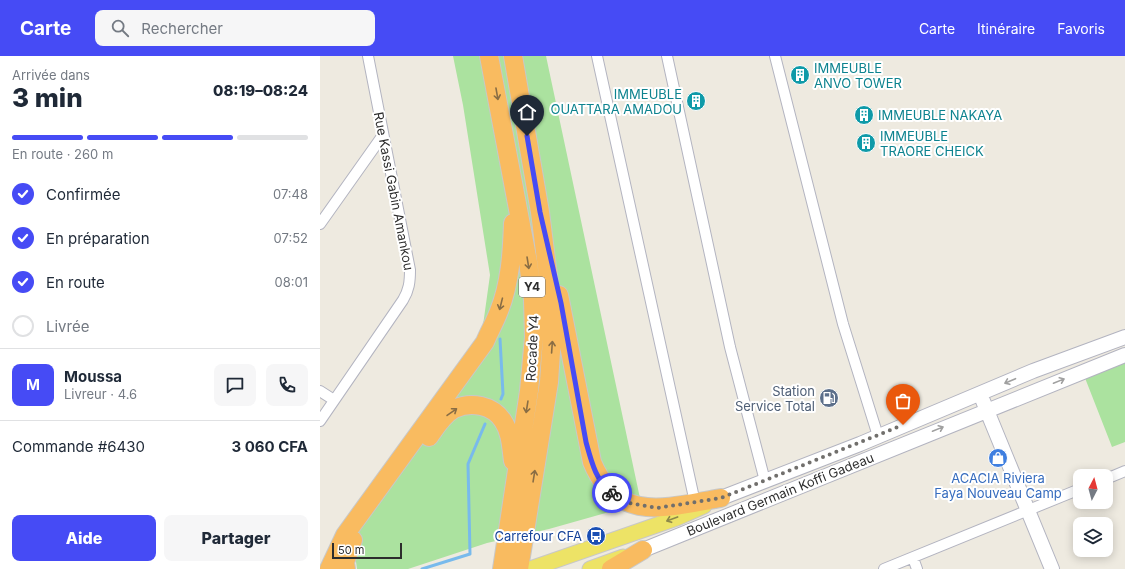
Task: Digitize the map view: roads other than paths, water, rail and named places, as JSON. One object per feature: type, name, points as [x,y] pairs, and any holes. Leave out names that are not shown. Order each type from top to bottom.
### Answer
[{"type":"highway","name":"Rocade Y4","points":[[490,56],[528,262],[533,300],[534,337],[529,392],[502,569]]},
{"type":"highway","name":"Rocade Y4","points":[[513,56],[540,212],[551,299],[552,337],[549,382],[528,514],[528,569]]},
{"type":"highway","points":[[329,569],[345,534],[484,342],[499,311],[512,254],[514,214],[510,169]]},
{"type":"highway","points":[[540,212],[561,303],[586,442],[597,475],[609,491],[624,502],[638,506],[657,508],[696,506],[721,498]]},
{"type":"highway","points":[[346,569],[345,562],[351,544],[440,422],[453,410],[468,404],[481,406],[493,410],[503,421],[510,438],[514,494]]},
{"type":"highway","points":[[611,569],[643,550]]},
{"type":"main road","name":"Boulevard Germain Koffi Gadeau","points":[[721,498],[1125,337]]},
{"type":"main road","name":"Boulevard Germain Koffi Gadeau","points":[[590,569],[643,550],[1125,355]]},
{"type":"main road","points":[[980,394],[1052,569]]},
{"type":"main road","name":"Boulevard Germain Koffi Gadeau","points":[[528,569],[556,560],[696,506]]},
{"type":"street","name":"Rue Kassi Gabin Amankou","points":[[320,421],[409,290],[410,270],[368,56]]},
{"type":"street","points":[[597,56],[696,506]]},
{"type":"street","points":[[667,56],[730,348],[765,481]]},
{"type":"street","points":[[775,56],[843,324],[878,436]]},
{"type":"street","points":[[320,224],[383,135]]},
{"type":"street","points":[[320,391],[334,400]]},
{"type":"street","points":[[1113,476],[1125,471]]},
{"type":"street","points":[[884,569],[1073,493]]},
{"type":"street","points":[[913,558],[917,569]]},
{"type":"waterway","points":[[500,339],[503,394],[501,399]]},
{"type":"waterway","points":[[422,569],[470,554],[468,464],[485,424]]},
{"type":"place","name":"IMMEUBLE ANVO TOWER","points":[[800,75]]},
{"type":"place","name":"IMMEUBLE OUATTARA AMADOU","points":[[696,101]]},
{"type":"place","name":"IMMEUBLE NAKAYA","points":[[864,115]]},
{"type":"place","name":"IMMEUBLE TRAORE CHEICK","points":[[866,143]]},
{"type":"place","name":"Station Service Total","points":[[829,398]]},
{"type":"place","name":"ACACIA Riviera Faya Nouveau Camp","points":[[998,458]]},
{"type":"place","name":"Carrefour CFA","points":[[596,536]]}]
